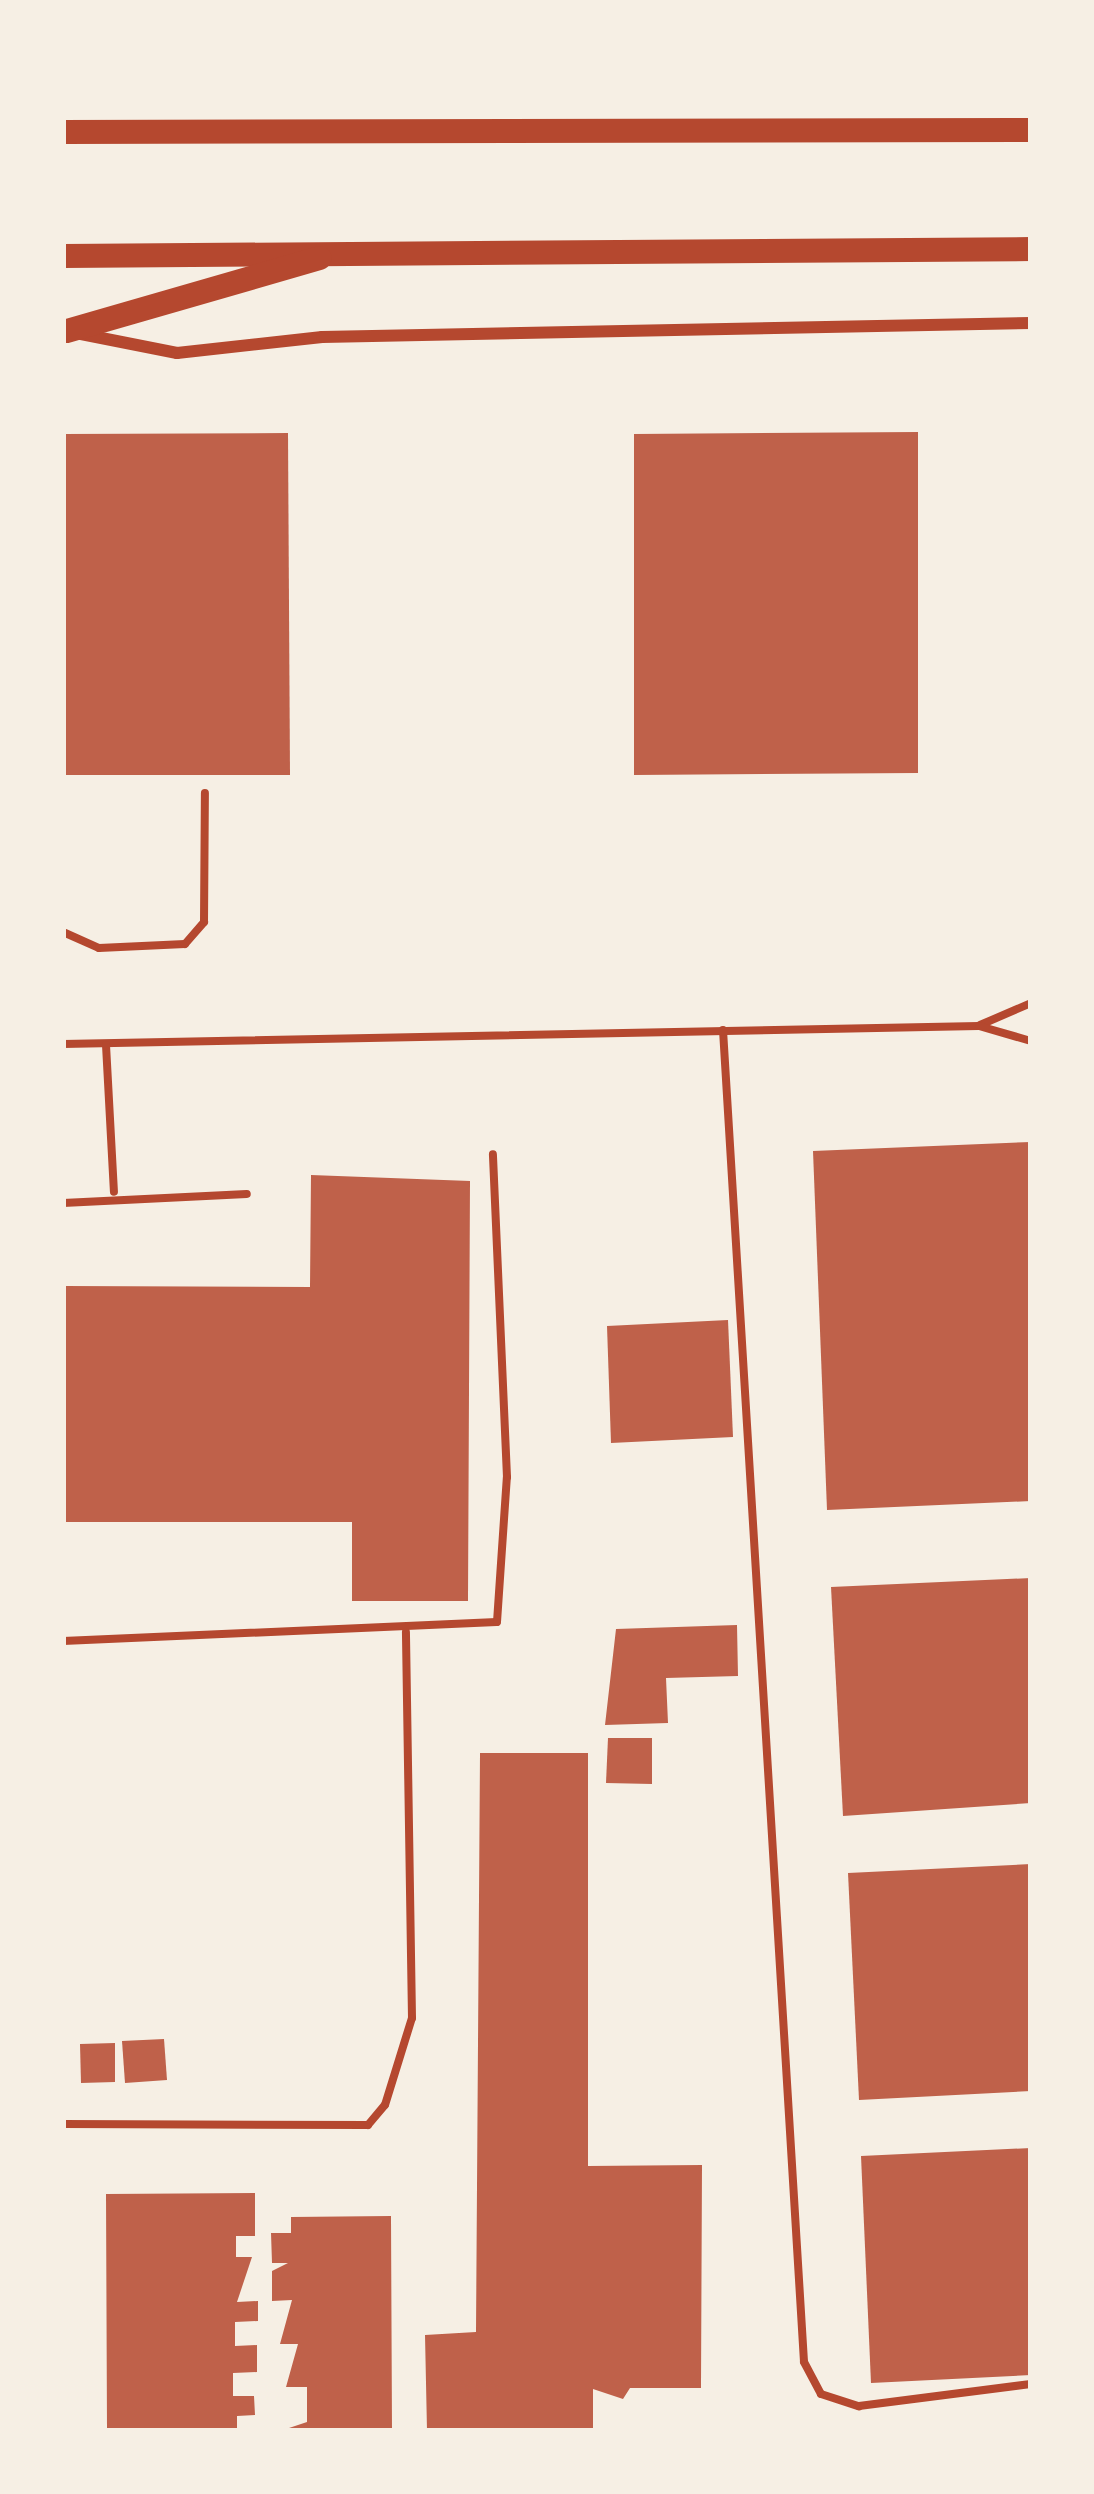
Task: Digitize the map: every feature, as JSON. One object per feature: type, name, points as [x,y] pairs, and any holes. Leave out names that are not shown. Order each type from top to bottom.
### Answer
[{"type":"main road","points":[[63,132],[1031,130]]},
{"type":"main road","points":[[65,331],[351,249]]},
{"type":"main road","points":[[63,256],[351,249],[1031,249]]},
{"type":"street","points":[[65,331],[177,352],[322,338],[1031,323]]},
{"type":"lane","points":[[63,932],[99,948],[184,944],[204,922],[205,793]]},
{"type":"lane","points":[[979,1026],[1031,1003]]},
{"type":"lane","points":[[63,1044],[979,1026],[1031,1041]]},
{"type":"lane","points":[[723,1030],[804,2362],[821,2394],[859,2406],[1031,2384]]},
{"type":"lane","points":[[106,1045],[114,1192]]},
{"type":"lane","points":[[63,1641],[406,1632],[496,1622],[506,1477],[493,1154]]},
{"type":"lane","points":[[63,1203],[114,1192],[247,1194]]},
{"type":"lane","points":[[63,2124],[368,2125],[385,2105],[412,2018],[406,1632]]},
{"type":"building","points":[[918,432],[918,773],[634,775],[634,434]]},
{"type":"building","points":[[288,433],[290,775],[63,775],[63,434]]},
{"type":"building","points":[[1031,1142],[1031,1501],[827,1510],[813,1151]]},
{"type":"building","points":[[311,1175],[470,1181],[468,1601],[352,1601],[352,1522],[63,1522],[64,1286],[310,1287]]},
{"type":"building","points":[[728,1320],[733,1437],[611,1443],[607,1326]]},
{"type":"building","points":[[1031,1578],[1031,1803],[843,1816],[831,1587]]},
{"type":"building","points":[[737,1625],[738,1676],[666,1678],[668,1723],[605,1725],[616,1629]]},
{"type":"building","points":[[608,1738],[652,1738],[652,1784],[606,1783]]},
{"type":"building","points":[[480,1753],[588,1753],[588,2166],[702,2165],[701,2388],[630,2388],[623,2399],[593,2389],[593,2431],[427,2431],[425,2335],[476,2332]]},
{"type":"building","points":[[1031,1864],[1031,2091],[859,2100],[848,1873]]},
{"type":"building","points":[[164,2039],[167,2080],[125,2083],[122,2041]]},
{"type":"building","points":[[115,2043],[115,2082],[81,2083],[80,2044]]},
{"type":"building","points":[[1031,2148],[1031,2375],[871,2383],[861,2156]]},
{"type":"building","points":[[255,2193],[255,2236],[236,2236],[236,2257],[252,2257],[237,2302],[258,2301],[258,2321],[235,2322],[235,2346],[257,2345],[257,2372],[233,2373],[233,2396],[254,2396],[255,2415],[237,2416],[237,2431],[107,2431],[106,2194]]},
{"type":"building","points":[[391,2216],[392,2431],[283,2430],[307,2422],[307,2387],[286,2387],[298,2344],[280,2344],[292,2300],[272,2301],[272,2271],[288,2263],[272,2263],[271,2233],[291,2233],[291,2217]]}]
